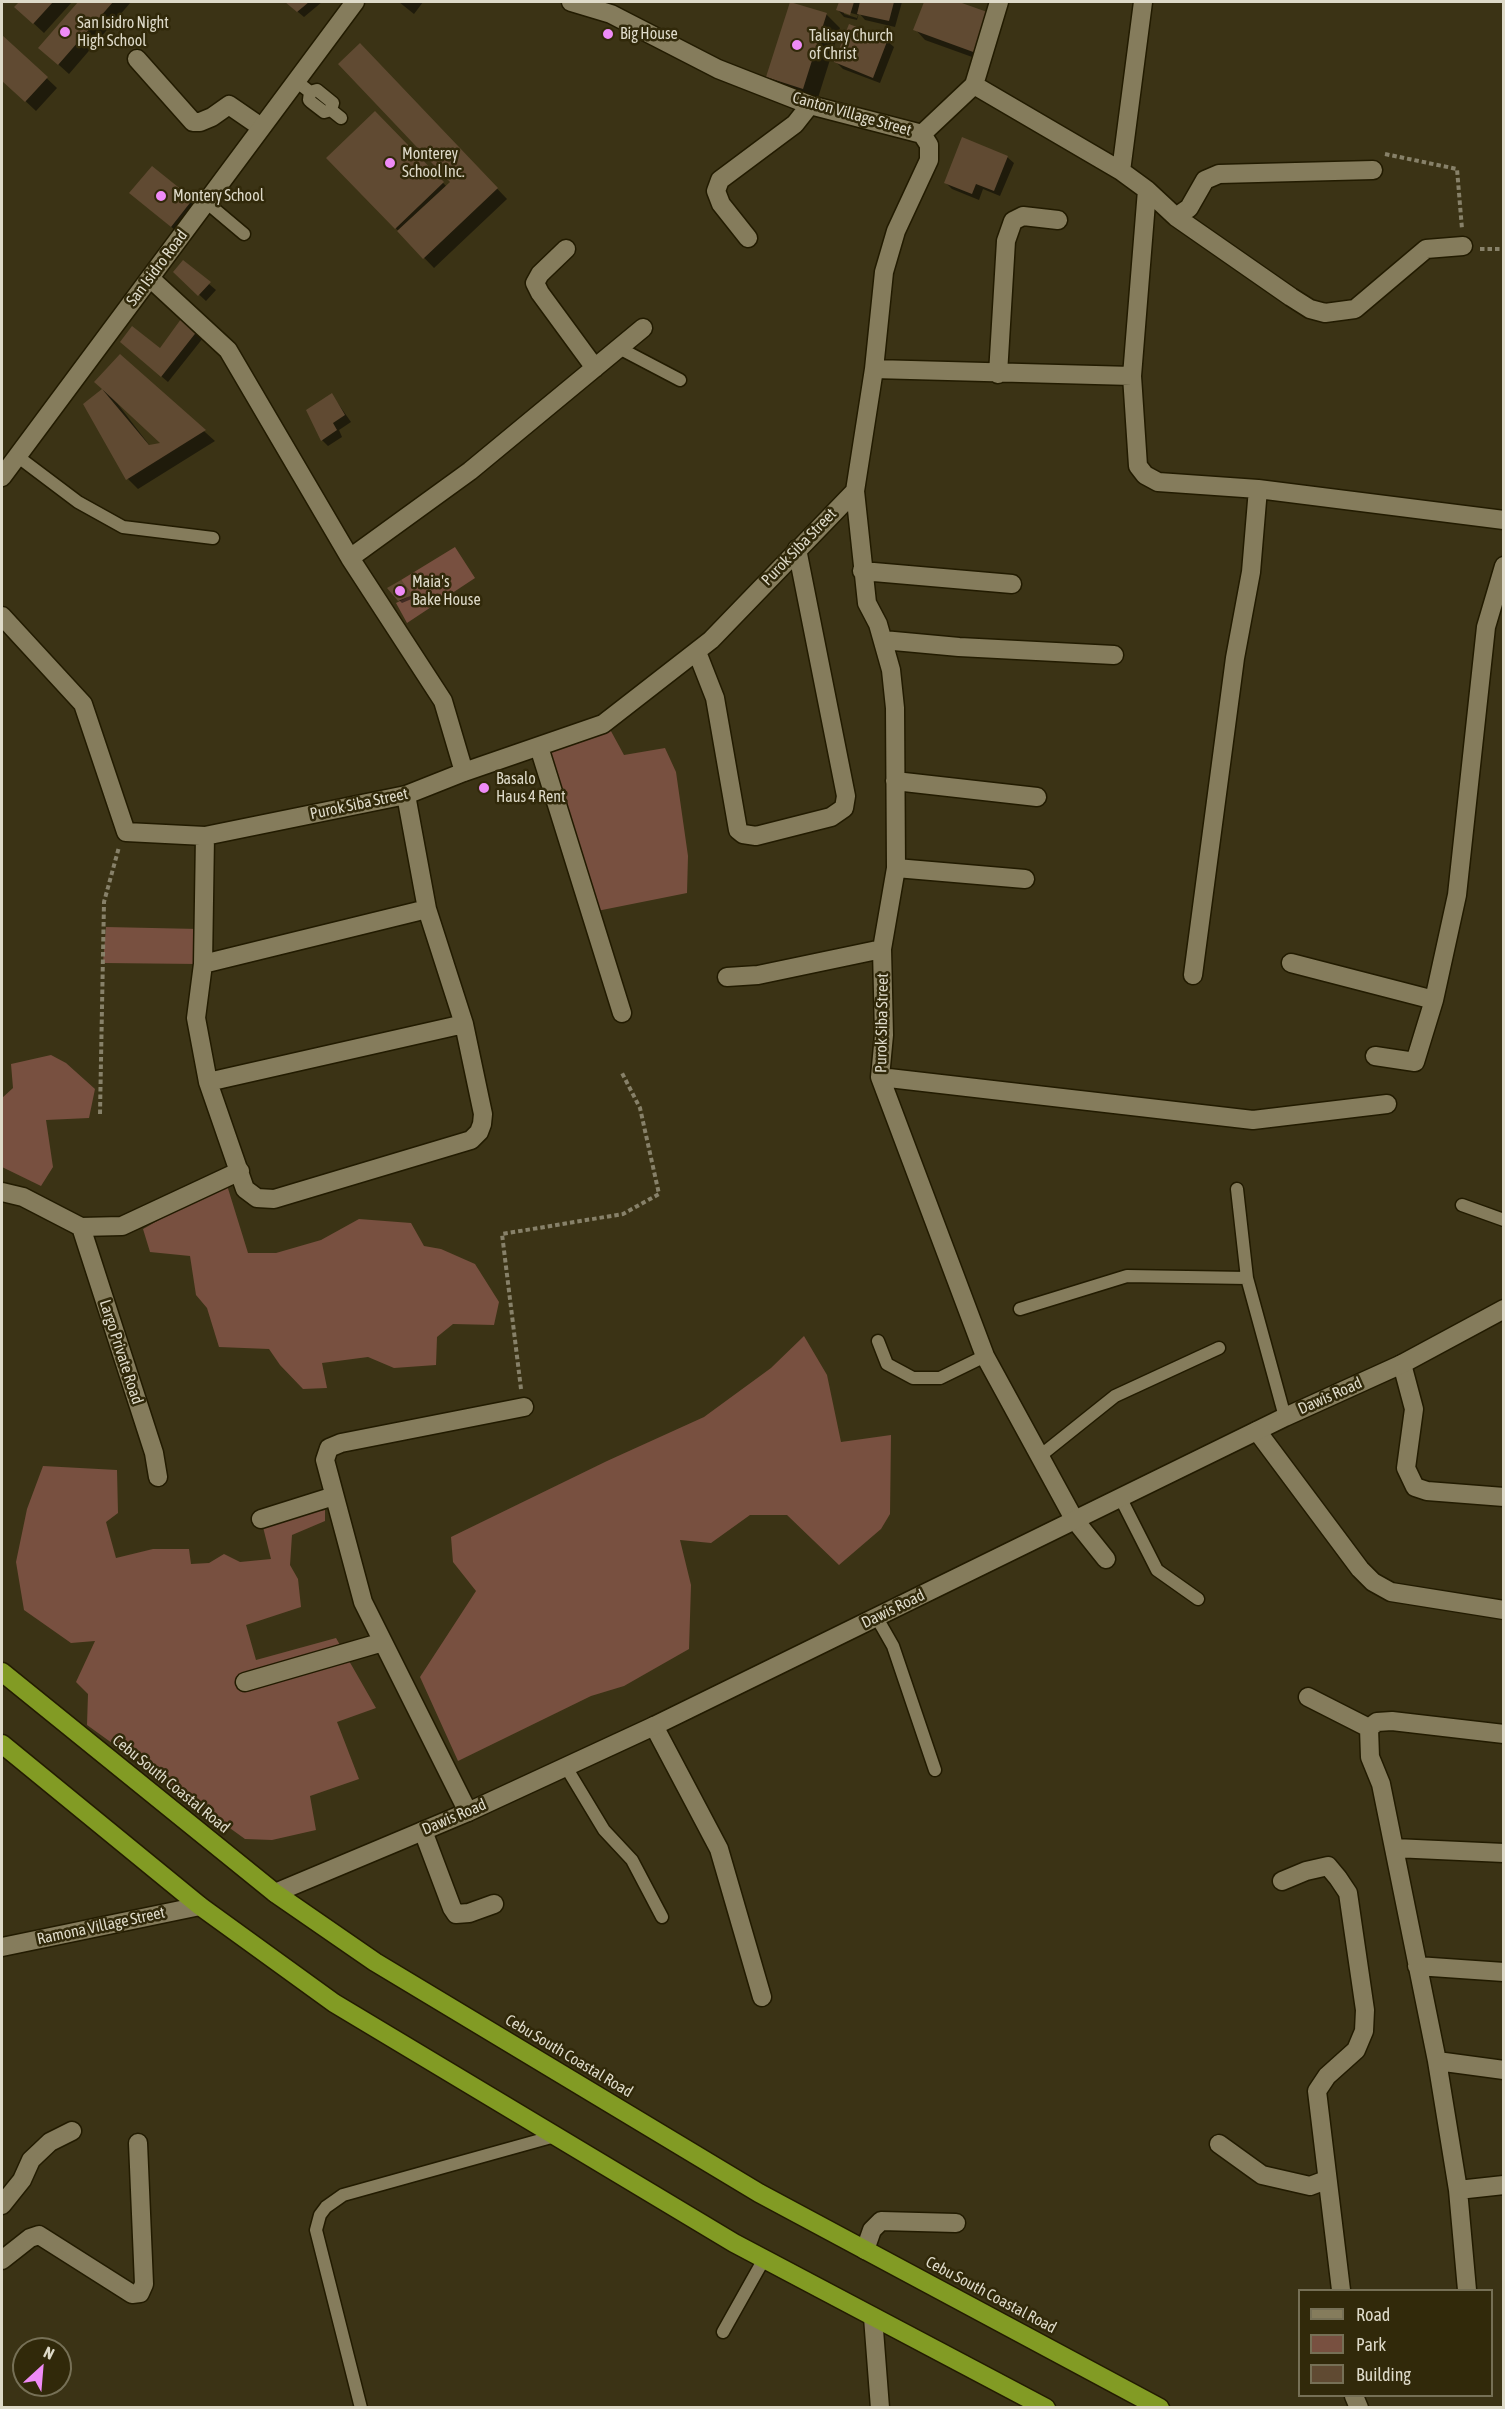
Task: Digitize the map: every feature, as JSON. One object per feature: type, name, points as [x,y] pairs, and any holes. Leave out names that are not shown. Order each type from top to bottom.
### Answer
[{"type":"highway","name":"Cebu South Coastal Road","points":[[2,1672],[275,1893],[385,1968],[759,2193],[1160,2408]]},
{"type":"highway","points":[[2,1744],[200,1906],[334,2004],[764,2259],[1046,2408]]},
{"type":"street","name":"San Isidro Road","points":[[2,477],[355,2]]},
{"type":"street","name":"Canton Village Street","points":[[571,2],[611,14],[718,69],[810,105],[922,134],[974,85],[999,2]]},
{"type":"street","points":[[1121,171],[1143,2]]},
{"type":"street","points":[[137,59],[193,122],[212,117],[229,105],[261,127]]},
{"type":"street","points":[[974,85],[1121,171],[1148,190],[1176,217],[1310,309],[1325,313],[1355,309],[1426,249],[1463,246]]},
{"type":"street","points":[[748,238],[721,204],[716,191],[720,180],[795,124],[810,105]]},
{"type":"street","name":"Purok Siba Street","points":[[922,134],[929,145],[929,160],[896,231],[884,272],[874,369],[855,491],[867,603],[883,640],[891,670],[895,708],[896,868],[882,949],[884,1035],[880,1077],[986,1356],[1074,1519],[1106,1559]]},
{"type":"street","points":[[1176,217],[1188,208],[1205,180],[1219,174],[1373,170]]},
{"type":"street","points":[[1148,190],[1132,376],[1138,466],[1145,475],[1158,482],[1258,489],[1503,520]]},
{"type":"street","points":[[998,374],[1004,259],[1012,221],[1023,216],[1058,220]]},
{"type":"street","points":[[566,249],[540,274],[535,284],[595,368]]},
{"type":"street","points":[[150,278],[228,350],[350,558],[444,701],[464,771]]},
{"type":"street","points":[[350,558],[470,471],[643,328]]},
{"type":"street","points":[[874,369],[1132,376]]},
{"type":"street","points":[[1193,975],[1235,658],[1251,573],[1258,489]]},
{"type":"street","name":"Purok Siba Street","points":[[123,829],[126,832],[205,836],[406,795],[464,771],[603,724],[697,652],[855,491]]},
{"type":"street","points":[[697,652],[715,698],[738,830],[743,834],[756,836],[831,817],[844,808],[846,796],[797,549]]},
{"type":"street","points":[[1375,1056],[1415,1062],[1434,1000],[1456,895],[1486,627],[1503,566]]},
{"type":"street","points":[[862,571],[1012,584]]},
{"type":"street","points":[[2,616],[83,704],[123,829]]},
{"type":"street","points":[[883,640],[959,647],[1114,655]]},
{"type":"street","points":[[538,747],[622,1013]]},
{"type":"street","points":[[895,781],[1037,797]]},
{"type":"street","points":[[205,836],[203,964],[196,1018],[208,1082],[240,1171],[244,1189],[265,1200],[274,1199],[471,1140],[479,1132],[483,1113],[464,1024],[427,909],[406,795]]},
{"type":"street","points":[[896,868],[1025,879]]},
{"type":"street","points":[[203,964],[427,909]]},
{"type":"street","points":[[727,977],[758,975],[882,949]]},
{"type":"street","points":[[1291,963],[1434,1000]]},
{"type":"street","points":[[208,1082],[464,1024]]},
{"type":"street","points":[[880,1077],[1253,1120],[1387,1104]]},
{"type":"street","points":[[2,1192],[23,1197],[81,1227],[122,1226],[240,1171]]},
{"type":"street","name":"Largo Private Road","points":[[81,1227],[154,1454],[158,1477]]},
{"type":"street","name":"Dawis Road","points":[[275,1893],[468,1812],[654,1726],[1074,1519],[1285,1417],[1402,1364],[1503,1309]]},
{"type":"street","points":[[1402,1364],[1414,1409],[1406,1468],[1415,1486],[1427,1491],[1503,1497]]},
{"type":"street","points":[[468,1812],[363,1602],[325,1460],[329,1448],[341,1443],[524,1407]]},
{"type":"street","points":[[1257,1431],[1360,1569],[1373,1582],[1391,1592],[1503,1610]]},
{"type":"street","points":[[261,1519],[334,1496]]},
{"type":"street","points":[[244,1682],[383,1642]]},
{"type":"street","points":[[1308,1697],[1369,1728]]},
{"type":"street","points":[[1369,1728],[1377,1722],[1392,1721],[1503,1734]]},
{"type":"street","points":[[654,1726],[719,1849],[762,1997]]},
{"type":"street","points":[[1369,1728],[1370,1756],[1381,1784],[1437,2061],[1458,2190],[1467,2289]]},
{"type":"street","points":[[423,1831],[456,1914],[468,1913],[494,1904]]},
{"type":"street","points":[[1394,1848],[1503,1853]]},
{"type":"street","points":[[1282,1881],[1306,1870],[1328,1866],[1338,1878],[1348,1893],[1362,1986],[1365,2010],[1364,2031],[1356,2050],[1327,2076],[1317,2091],[1341,2289]]},
{"type":"street","name":"Ramona Village Street","points":[[2,1947],[200,1906]]},
{"type":"street","points":[[1417,1966],[1503,1972]]},
{"type":"street","points":[[1437,2061],[1503,2070]]},
{"type":"street","points":[[2,2205],[22,2180],[31,2160],[50,2142],[72,2131]]},
{"type":"street","points":[[2,2260],[30,2238],[39,2235],[132,2294],[140,2293],[144,2284],[138,2144]]},
{"type":"street","points":[[1219,2144],[1262,2175],[1310,2186],[1326,2180]]},
{"type":"street","points":[[1458,2190],[1503,2185]]},
{"type":"street","points":[[865,2250],[872,2230],[881,2221],[956,2223]]},
{"type":"street","points":[[873,2317],[880,2408]]},
{"type":"lane","points":[[296,81],[310,92],[311,102],[324,112],[336,114]]},
{"type":"lane","points":[[206,202],[244,234]]},
{"type":"lane","points":[[619,348],[680,380]]},
{"type":"lane","points":[[17,456],[78,502],[123,527],[213,538]]},
{"type":"lane","points":[[1237,1189],[1247,1278],[1285,1417]]},
{"type":"lane","points":[[1462,1205],[1503,1220]]},
{"type":"lane","points":[[1020,1309],[1127,1276],[1247,1278]]},
{"type":"lane","points":[[878,1341],[887,1364],[913,1378],[940,1378],[986,1356]]},
{"type":"lane","points":[[1040,1456],[1115,1395],[1219,1348]]},
{"type":"lane","points":[[1120,1497],[1157,1570],[1198,1599]]},
{"type":"lane","points":[[877,1618],[893,1646],[934,1770]]},
{"type":"lane","points":[[566,1767],[604,1830],[632,1860],[662,1917]]},
{"type":"lane","points":[[361,2408],[316,2230],[320,2215],[326,2207],[343,2195],[555,2136]]},
{"type":"lane","points":[[723,2332],[764,2259]]},
{"type":"path","points":[[1373,170],[1381,154],[1457,169],[1463,246],[1483,250],[1503,249]]},
{"type":"path","points":[[100,1114],[104,902],[123,829]]},
{"type":"path","points":[[524,1407],[502,1234],[623,1214],[659,1194],[640,1108],[622,1074]]},
{"type":"green space","points":[[455,547],[475,578],[407,623],[396,603],[412,595],[401,580]]},
{"type":"green space","points":[[606,722],[624,755],[665,748],[676,772],[688,856],[687,893],[597,911],[544,750]]},
{"type":"green space","points":[[106,927],[199,929],[199,964],[103,963]]},
{"type":"green space","points":[[51,1055],[66,1063],[95,1089],[89,1118],[46,1120],[53,1167],[41,1186],[2,1167],[2,1098],[13,1088],[11,1064]]},
{"type":"green space","points":[[226,1182],[248,1253],[276,1253],[321,1240],[359,1219],[411,1223],[424,1246],[441,1249],[475,1264],[499,1302],[494,1325],[453,1324],[437,1337],[436,1365],[394,1368],[368,1357],[322,1363],[327,1388],[303,1389],[280,1365],[269,1349],[219,1347],[207,1308],[196,1295],[190,1256],[150,1252],[143,1229]]},
{"type":"green space","points":[[804,1336],[827,1375],[841,1442],[891,1435],[890,1514],[881,1529],[839,1565],[787,1515],[750,1515],[711,1543],[680,1540],[691,1585],[689,1649],[624,1686],[591,1696],[458,1761],[420,1677],[476,1591],[453,1562],[451,1537],[607,1461],[704,1417],[771,1368]]},
{"type":"green space","points":[[43,1466],[117,1470],[118,1513],[106,1522],[116,1558],[153,1549],[189,1549],[191,1564],[209,1563],[224,1554],[240,1562],[271,1559],[261,1519],[325,1510],[325,1521],[292,1535],[290,1565],[298,1579],[301,1607],[246,1625],[256,1660],[336,1638],[376,1708],[337,1722],[359,1779],[310,1796],[316,1830],[272,1840],[245,1839],[87,1725],[88,1694],[76,1682],[95,1641],[71,1643],[24,1610],[16,1562],[27,1509]]},
{"type":"building","points":[[19,2],[53,2],[33,24],[14,7]]},
{"type":"building","points":[[78,2],[113,2],[58,65],[38,48]]},
{"type":"building","points":[[285,2],[309,2],[297,12]]},
{"type":"building","name":"Talisay Church of Christ","points":[[790,2],[827,13],[803,89],[766,77]]},
{"type":"building","points":[[839,2],[854,2],[850,15],[836,10]]},
{"type":"building","points":[[860,2],[894,2],[889,21],[857,14]]},
{"type":"building","points":[[924,2],[959,2],[990,13],[976,53],[913,30]]},
{"type":"building","points":[[849,24],[888,39],[873,78],[834,62]]},
{"type":"building","points":[[2,35],[48,77],[25,102],[2,81]]},
{"type":"building","points":[[360,43],[498,188],[423,259],[397,231],[450,182],[338,64]]},
{"type":"building","points":[[375,111],[444,182],[395,229],[326,158]]},
{"type":"building","points":[[962,137],[1008,156],[994,191],[976,184],[972,194],[944,183]]},
{"type":"building","name":"Montery School","points":[[152,166],[193,199],[171,227],[129,193]]},
{"type":"building","points":[[183,260],[211,282],[198,296],[173,272]]},
{"type":"building","points":[[181,319],[198,330],[161,377],[120,342],[132,326],[160,348]]},
{"type":"building","points":[[120,354],[206,430],[126,480],[83,404],[102,389],[94,382]],"holes":[[[102,389],[160,443],[149,445]]]},
{"type":"building","points":[[332,393],[345,415],[333,423],[337,430],[321,441],[306,410]]},
{"type":"building","name":"Maia's Bake House","points":[[401,580],[413,595],[398,601],[387,588]]},
{"type":"place","name":"San Isidro Night High School","points":[[65,32]]},
{"type":"place","name":"Big House","points":[[608,34]]},
{"type":"place","name":"Talisay Church of Christ","points":[[797,45]]},
{"type":"place","name":"Monterey School Inc.","points":[[390,163]]},
{"type":"place","name":"Montery School","points":[[161,196]]},
{"type":"place","name":"Maia's Bake House","points":[[400,591]]},
{"type":"place","name":"Basalo Haus 4 Rent","points":[[484,788]]}]
